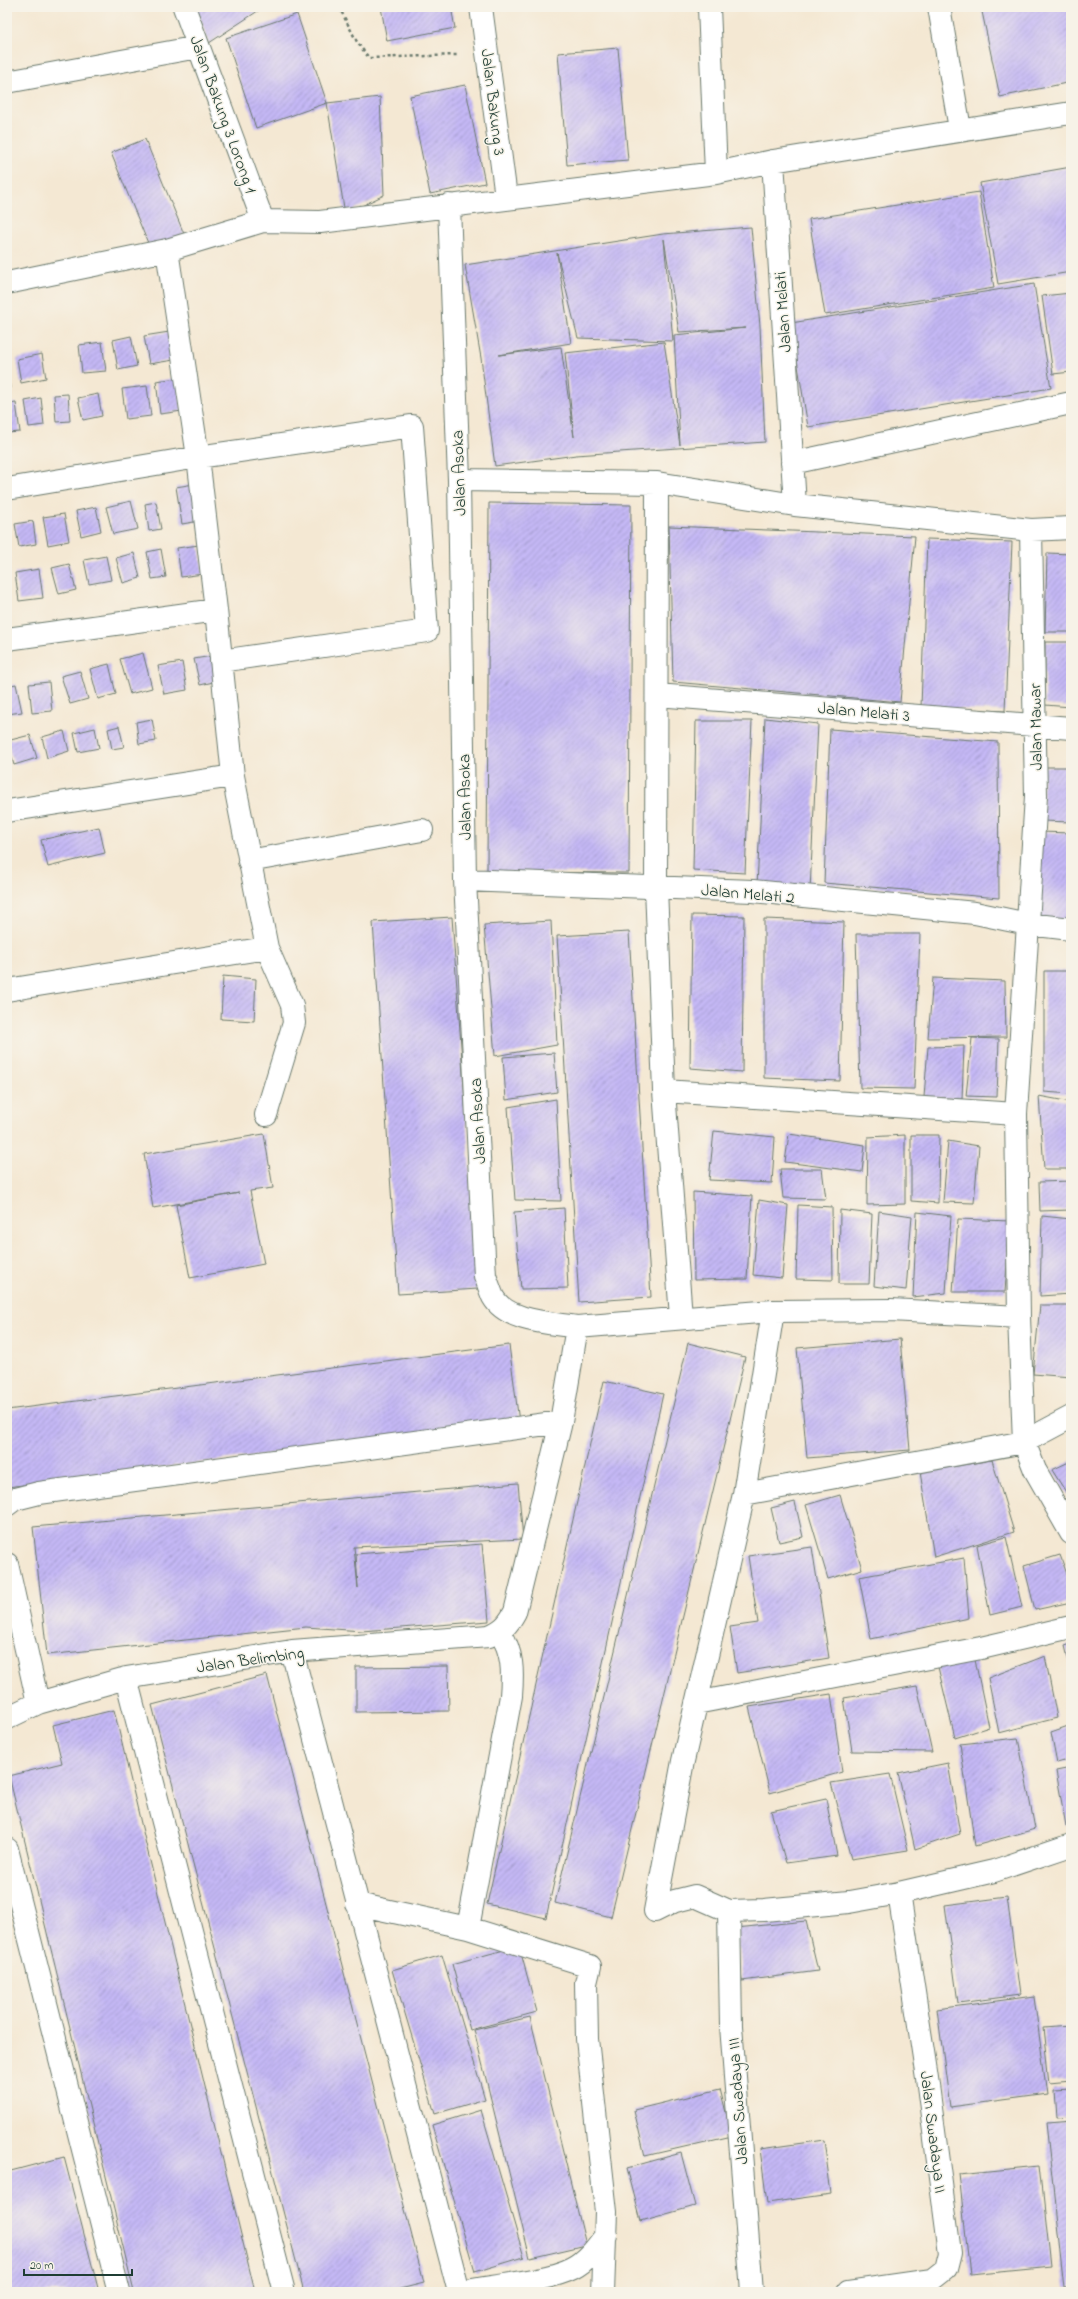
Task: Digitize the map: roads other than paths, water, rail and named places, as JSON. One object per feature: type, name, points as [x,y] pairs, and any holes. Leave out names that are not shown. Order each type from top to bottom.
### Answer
[{"type":"street","name":"Jalan Bakung 3 Lorong 1","points":[[184,7],[263,221]]},
{"type":"street","name":"Jalan Bakung 3","points":[[482,7],[506,197]]},
{"type":"street","points":[[709,7],[716,173]]},
{"type":"street","points":[[940,7],[960,129]]},
{"type":"street","points":[[7,82],[198,47]]},
{"type":"street","points":[[7,282],[167,250],[263,221],[320,222],[506,197],[716,173],[772,161],[960,129],[1071,113]]},
{"type":"street","name":"Jalan Melati","points":[[772,161],[795,505]]},
{"type":"street","name":"Jalan Asoka","points":[[449,205],[459,480],[465,880],[485,1276],[494,1298],[505,1309],[526,1319],[577,1327],[681,1317],[773,1311],[891,1310],[1019,1317]]},
{"type":"street","points":[[167,250],[198,457],[216,610],[233,776],[267,948],[292,1005],[294,1023],[266,1115]]},
{"type":"street","points":[[792,463],[1071,403]]},
{"type":"street","points":[[7,489],[198,457],[412,426],[427,631],[221,661]]},
{"type":"street","points":[[459,480],[657,483],[795,505],[1031,530],[1071,528]]},
{"type":"street","points":[[657,483],[656,887],[664,1091],[681,1317]]},
{"type":"street","name":"Jalan Mawar","points":[[1031,530],[1036,796],[1016,1114],[1019,1317],[1024,1442],[1035,1470],[1071,1533]]},
{"type":"street","points":[[7,639],[216,610]]},
{"type":"street","name":"Jalan Melati 3","points":[[657,695],[1071,728]]},
{"type":"street","points":[[7,811],[233,776]]},
{"type":"street","points":[[249,861],[422,830]]},
{"type":"street","name":"Jalan Melati 2","points":[[465,880],[753,891],[975,914],[1028,924],[1071,929]]},
{"type":"street","points":[[7,990],[267,948]]},
{"type":"street","points":[[664,1091],[1016,1114]]},
{"type":"street","points":[[773,1311],[744,1494],[696,1703],[655,1910],[675,1901],[695,1896],[728,1911],[764,1910],[849,1902],[899,1893],[994,1871],[1071,1845]]},
{"type":"street","points":[[468,1928],[511,1696],[512,1658],[508,1645],[500,1632],[508,1625],[515,1612],[561,1422],[577,1327]]},
{"type":"street","points":[[744,1494],[1024,1442],[1071,1417]]},
{"type":"street","points":[[7,1505],[15,1499],[39,1493],[561,1422]]},
{"type":"street","points":[[7,1564],[38,1704]]},
{"type":"street","points":[[696,1703],[982,1648],[1071,1627]]},
{"type":"street","name":"Jalan Belimbing","points":[[7,1718],[38,1704],[126,1678],[292,1651],[488,1636],[500,1632]]},
{"type":"street","points":[[292,1651],[459,2292]]},
{"type":"street","points":[[126,1678],[284,2292]]},
{"type":"street","points":[[7,1849],[119,2292]]},
{"type":"street","name":"Jalan Swadaya II","points":[[848,2292],[932,2280],[946,2269],[950,2253],[927,2078],[899,1893]]},
{"type":"street","points":[[357,1904],[468,1928],[590,1966],[586,1983],[587,2039],[606,2212],[603,2292]]},
{"type":"street","name":"Jalan Swadaya III","points":[[728,1911],[731,2026],[752,2292]]},
{"type":"street","points":[[462,2292],[546,2276],[574,2268],[594,2251],[606,2235]]}]
